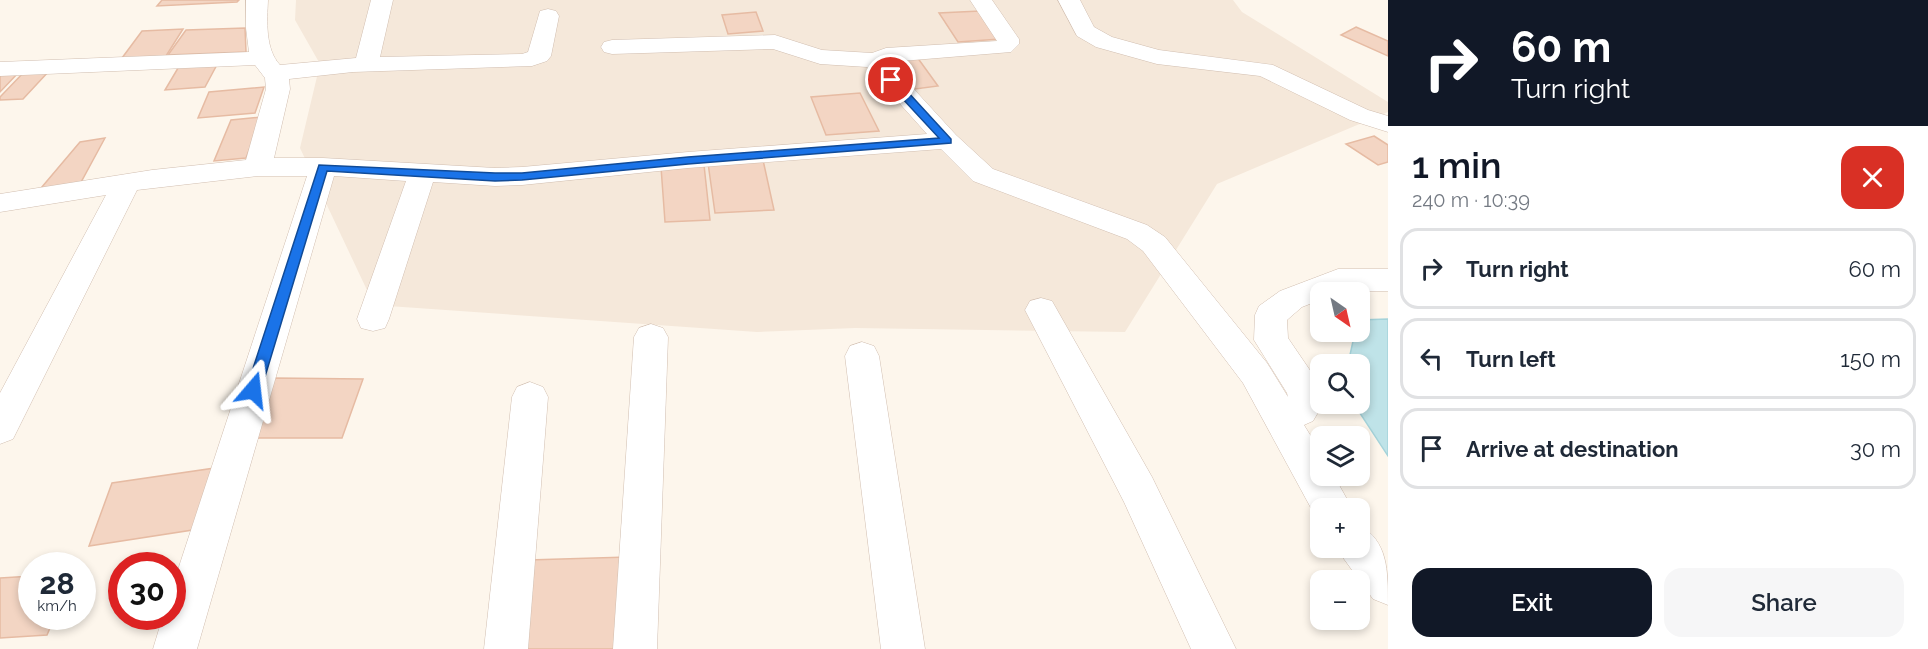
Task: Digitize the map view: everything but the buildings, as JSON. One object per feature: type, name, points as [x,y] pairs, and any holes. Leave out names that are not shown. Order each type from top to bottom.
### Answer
[{"type":"street","points":[[257,0],[256,22],[278,89],[258,167]]},
{"type":"street","points":[[366,65],[382,0]]},
{"type":"street","points":[[612,47],[775,42],[784,43],[820,57],[875,60],[886,55],[1003,47],[1008,44],[1008,39],[981,0]]},
{"type":"street","points":[[1069,0],[1085,31],[1104,42],[1156,57],[1265,70],[1359,115],[1388,124]]},
{"type":"street","points":[[0,69],[524,61],[539,56],[548,16]]},
{"type":"street","points":[[875,60],[947,141],[983,175],[1127,228],[1147,238],[1255,373],[1326,498]]},
{"type":"street","points":[[0,203],[126,183],[258,167],[323,167],[495,177],[522,176],[688,160],[947,141]]},
{"type":"street","points":[[175,649],[323,167]]},
{"type":"street","points":[[373,319],[423,172]]},
{"type":"street","points":[[0,428],[126,183]]},
{"type":"street","points":[[1281,420],[1300,410],[1306,402],[1305,390],[1271,340],[1271,315],[1292,299],[1338,280],[1388,280]]},
{"type":"street","points":[[1041,310],[1138,490],[1215,649]]},
{"type":"street","points":[[635,649],[651,337]]},
{"type":"street","points":[[862,356],[903,649]]},
{"type":"street","points":[[506,649],[530,397]]},
{"type":"street","points":[[1369,558],[1388,584]]},
{"type":"shaded area","points":[[296,0],[1233,0],[1242,12],[1388,102],[1388,112],[1217,184],[1125,332],[855,328],[757,332],[374,305],[300,148],[320,64],[295,20]]},
{"type":"water","points":[[1388,319],[1388,456],[1361,414],[1370,414],[1370,354],[1350,354],[1353,342],[1370,342],[1370,320]]},
{"type":"route","points":[[253,390],[323,167],[495,177],[522,176],[688,160],[947,141],[891,80]]}]
